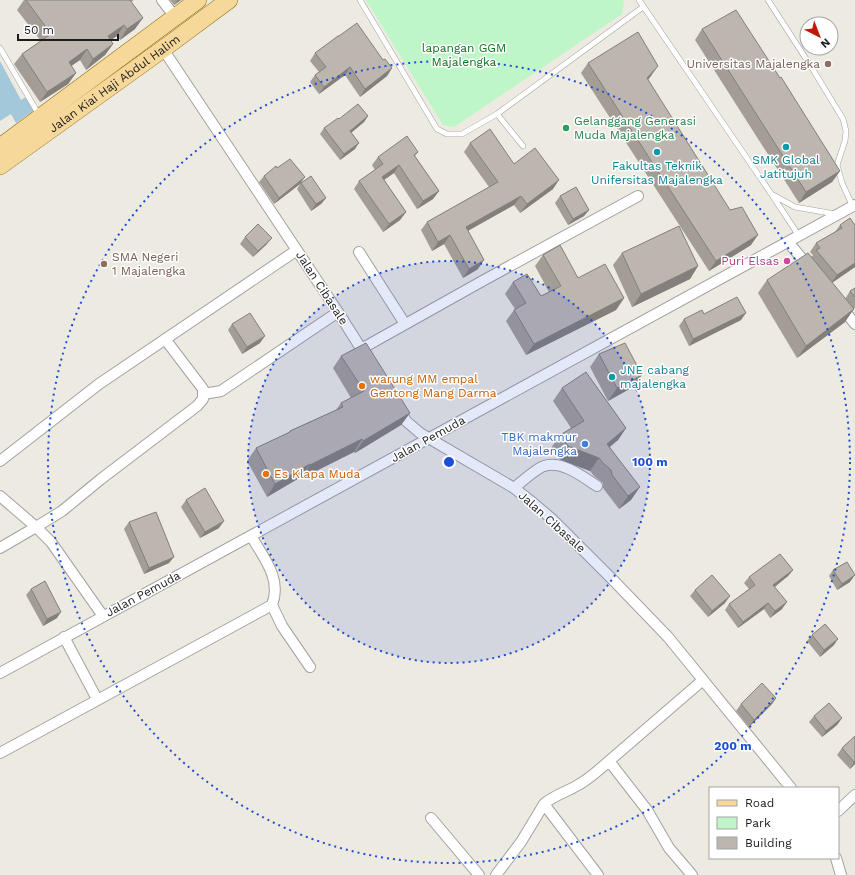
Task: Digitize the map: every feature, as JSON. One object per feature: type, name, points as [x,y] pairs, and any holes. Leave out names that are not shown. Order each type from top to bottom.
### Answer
[{"type":"main road","name":"Jalan Kiai Haji Abdul Halim","points":[[0,147],[198,0]]},
{"type":"main road","name":"Jalan Kiai Haji Abdul Halim","points":[[0,166],[164,49],[229,0]]},
{"type":"street","points":[[162,0],[175,17]]},
{"type":"street","name":"Jalan Cibasale","points":[[164,49],[338,312],[373,369]]},
{"type":"street","points":[[361,349],[638,196]]},
{"type":"street","name":"Jalan Pemuda","points":[[0,673],[854,206]]},
{"type":"street","points":[[788,242],[817,277]]},
{"type":"street","points":[[0,461],[99,384],[297,250]]},
{"type":"street","points":[[359,252],[405,324]]},
{"type":"street","points":[[836,300],[855,324]]},
{"type":"street","points":[[204,394],[221,391],[338,312]]},
{"type":"street","points":[[0,548],[62,511],[101,479],[197,406],[203,399],[203,389],[165,339]]},
{"type":"street","name":"Jalan Cibasale","points":[[394,401],[406,421],[420,433],[514,488],[552,519],[668,637],[790,787]]},
{"type":"street","points":[[514,488],[543,466],[558,465],[581,475],[597,486]]},
{"type":"street","points":[[0,496],[51,542],[103,616]]},
{"type":"street","points":[[0,753],[272,605],[275,596],[275,583],[271,570],[252,536]]},
{"type":"street","points":[[272,605],[282,626],[310,667]]},
{"type":"street","points":[[64,637],[97,700]]},
{"type":"street","points":[[496,875],[521,842],[544,804],[550,799],[594,775],[703,680]]},
{"type":"street","points":[[609,761],[647,810],[670,848],[692,875]]},
{"type":"street","points":[[839,810],[855,795]]},
{"type":"street","points":[[544,804],[598,875]]},
{"type":"street","points":[[431,818],[480,875]]},
{"type":"street","points":[[836,859],[840,875]]},
{"type":"lane","points":[[360,0],[437,129],[447,134],[462,134],[498,114],[643,7]]},
{"type":"lane","points":[[639,0],[799,236]]},
{"type":"lane","points":[[768,0],[843,119],[846,131],[845,141],[837,165],[842,183],[854,206]]},
{"type":"lane","points":[[0,48],[41,117]]},
{"type":"lane","points":[[498,114],[523,146]]},
{"type":"lane","points":[[772,195],[795,207],[838,215]]},
{"type":"green space","name":"lapangan GGM Majalengka","points":[[366,0],[623,0],[624,2],[622,14],[454,127],[443,125]]},
{"type":"water","points":[[0,61],[21,100],[26,97],[34,110],[16,123],[11,114],[0,121]]},
{"type":"building","points":[[26,0],[130,0],[143,18],[127,29],[124,25],[108,36],[113,44],[93,59],[87,49],[69,62],[76,73],[47,92],[22,54],[51,34]]},
{"type":"building","points":[[736,10],[780,78],[781,77],[840,171],[806,192],[702,29]]},
{"type":"building","points":[[357,23],[383,60],[385,59],[392,68],[365,89],[350,67],[324,87],[315,75],[326,67],[315,53]]},
{"type":"building","name":"Fakultas Teknik Unifersitas Majalengka","points":[[638,32],[658,66],[647,78],[730,210],[742,207],[758,235],[716,261],[588,63]]},
{"type":"building","points":[[358,104],[368,116],[350,131],[359,143],[344,154],[324,128],[338,118],[339,119]]},
{"type":"building","points":[[490,129],[514,164],[535,148],[559,180],[527,204],[521,196],[466,227],[484,260],[469,269],[450,235],[438,242],[427,222],[498,182],[470,143]]},
{"type":"building","points":[[407,136],[418,152],[414,155],[439,191],[423,201],[399,165],[382,177],[406,212],[389,224],[359,181],[383,164],[378,157]]},
{"type":"building","points":[[290,159],[305,177],[279,198],[264,176],[276,166],[277,168]]},
{"type":"building","points":[[311,176],[326,198],[316,204],[301,183]]},
{"type":"building","points":[[576,187],[589,210],[573,219],[560,196]]},
{"type":"building","points":[[850,218],[855,225],[855,263],[837,275],[816,250],[820,248],[816,243],[842,228],[840,225]]},
{"type":"building","points":[[258,224],[272,238],[258,251],[245,237]]},
{"type":"building","points":[[679,226],[698,266],[641,294],[622,253]]},
{"type":"building","points":[[560,245],[578,278],[605,264],[624,298],[534,344],[514,310],[526,303],[513,282],[527,274],[541,296],[561,286],[543,255]]},
{"type":"building","points":[[808,253],[854,309],[806,346],[767,280]]},
{"type":"building","points":[[855,288],[855,297],[850,291]]},
{"type":"building","points":[[737,297],[746,313],[693,339],[684,319],[702,310],[704,314]]},
{"type":"building","points":[[250,313],[265,336],[247,347],[232,324]]},
{"type":"building","points":[[366,343],[410,413],[363,441],[362,439],[310,464],[275,484],[256,448],[343,407],[341,403],[364,391],[341,356]]},
{"type":"building","points":[[625,343],[642,375],[617,388],[599,354]]},
{"type":"building","points":[[586,372],[626,428],[607,444],[640,487],[628,496],[612,475],[611,470],[599,458],[568,446],[560,435],[584,421],[562,388]]},
{"type":"building","points":[[205,488],[224,521],[205,532],[186,500]]},
{"type":"building","points":[[156,512],[174,557],[149,568],[129,522]]},
{"type":"building","points":[[780,554],[793,570],[773,585],[787,602],[775,611],[768,603],[743,622],[729,604],[755,585],[749,577]]},
{"type":"building","points":[[847,562],[855,575],[842,584],[833,570]]},
{"type":"building","points":[[712,575],[730,596],[712,611],[695,590]]},
{"type":"building","points":[[45,581],[61,612],[47,619],[31,589]]},
{"type":"building","points":[[825,624],[838,639],[824,650],[812,635]]},
{"type":"building","points":[[762,683],[776,698],[754,720],[741,704]]},
{"type":"building","points":[[829,703],[842,718],[826,731],[814,716]]},
{"type":"building","points":[[855,736],[855,762],[854,762],[842,748]]},
{"type":"place","name":"Universitas Majalengka","points":[[828,64]]},
{"type":"place","name":"Gelanggang Generasi Muda Majalengka","points":[[566,128]]},
{"type":"place","name":"SMK Global Jatitujuh","points":[[786,147]]},
{"type":"place","name":"Fakultas Teknik Unifersitas Majalengka","points":[[657,152]]},
{"type":"place","name":"Puri Elsas","points":[[787,261]]},
{"type":"place","name":"SMA Negeri 1 Majalengka","points":[[104,264]]},
{"type":"place","name":"JNE cabang majalengka","points":[[612,377]]},
{"type":"place","name":"warung MM empal Gentong Mang Darma","points":[[362,386]]},
{"type":"place","name":"TBK makmur Majalengka","points":[[585,444]]},
{"type":"place","name":"Es Klapa Muda","points":[[266,474]]}]
